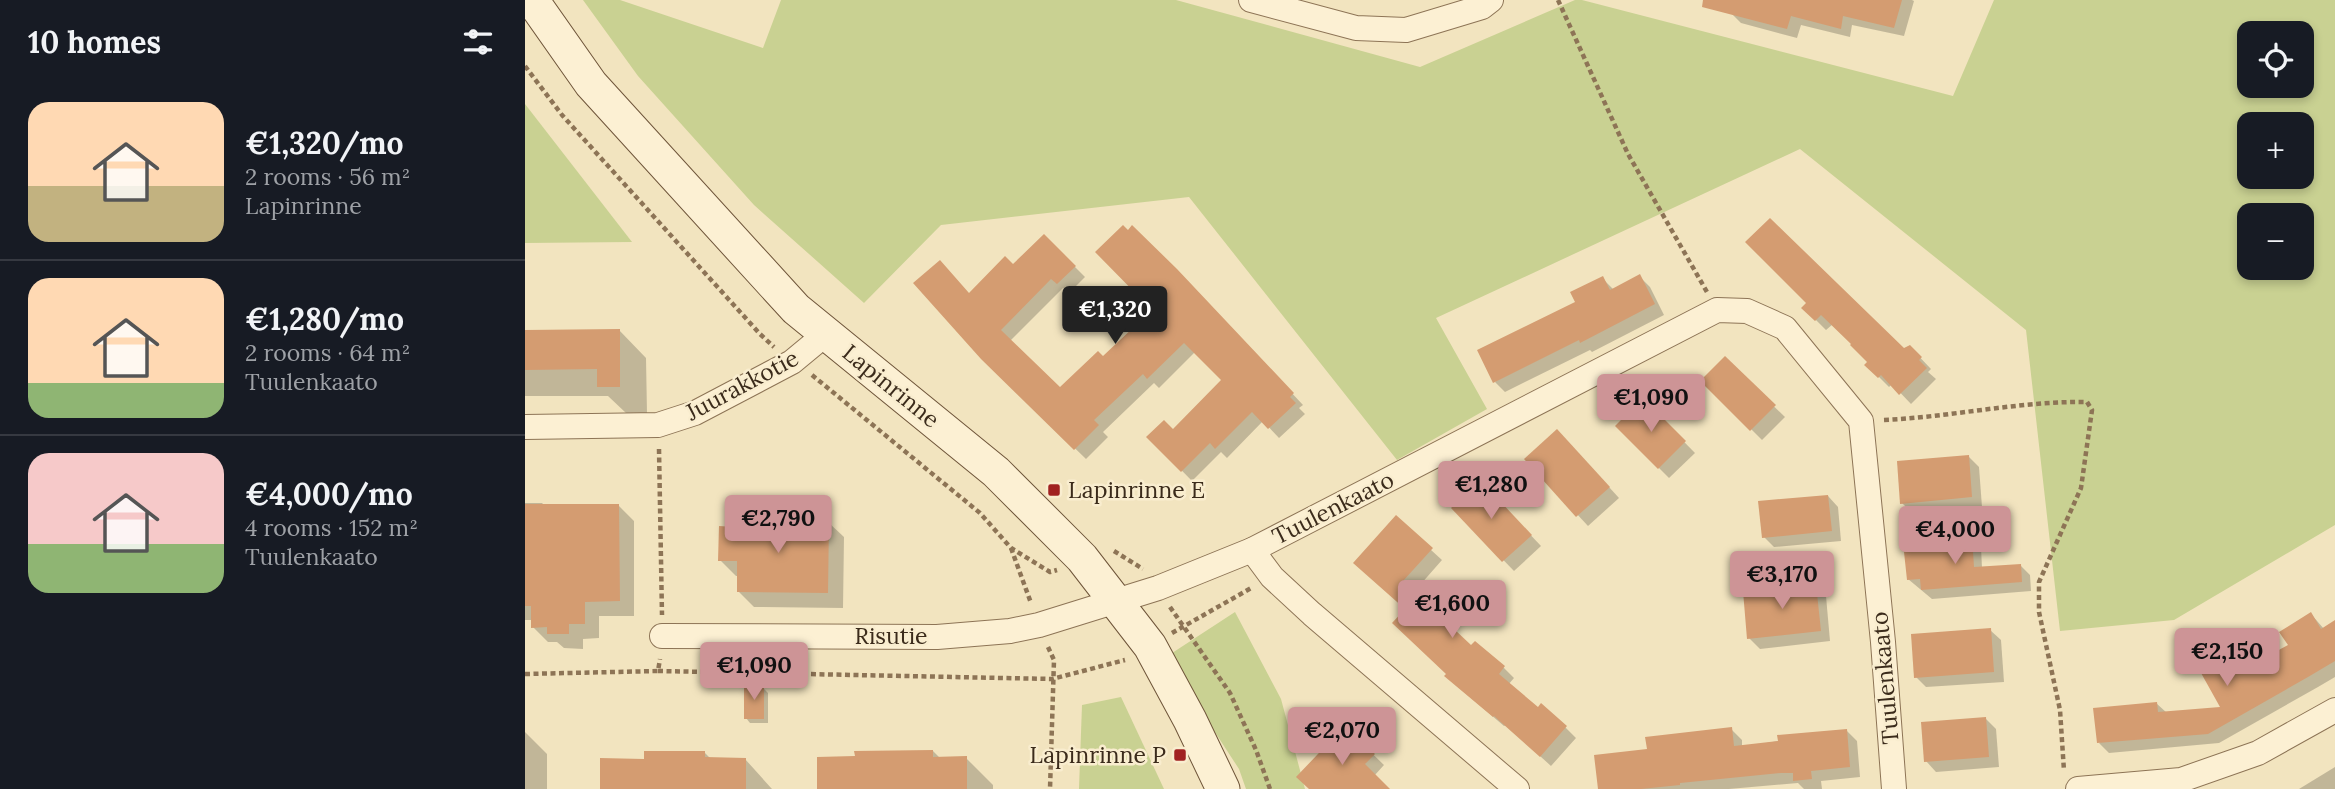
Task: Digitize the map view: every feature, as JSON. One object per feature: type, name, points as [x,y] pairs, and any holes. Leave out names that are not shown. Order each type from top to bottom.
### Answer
[{"type":"street","name":"Lapinrinne","points":[[531,0],[591,84],[796,309],[996,472],[1082,558],[1150,646],[1223,789]]},
{"type":"street","points":[[1251,0],[1356,29],[1406,30],[1482,7],[1492,0]]},
{"type":"street","points":[[1717,310],[1747,311],[1786,328],[1861,421]]},
{"type":"street","name":"Tuulenkaato","points":[[1115,601],[1184,579],[1252,550],[1717,310]]},
{"type":"street","name":"Juurakkotie","points":[[525,427],[657,425],[695,413],[792,362],[827,333]]},
{"type":"street","name":"Tuulenkaato","points":[[1861,421],[1883,642],[1894,789]]},
{"type":"street","points":[[1252,550],[1272,577],[1312,614],[1517,789]]},
{"type":"street","name":"Risutie","points":[[662,636],[937,637],[1010,631],[1039,625],[1115,601]]},
{"type":"street","points":[[2071,782],[2181,780],[2258,753],[2335,710]]},
{"type":"path","points":[[1558,0],[1628,154],[1717,310]]},
{"type":"path","points":[[525,66],[562,115],[679,242]]},
{"type":"path","points":[[1861,421],[1925,418],[2058,402],[2087,402],[2092,410],[2081,488],[2039,582],[2039,612],[2060,710],[2071,782]]},
{"type":"path","points":[[657,425],[662,636],[658,671]]},
{"type":"path","points":[[1011,548],[1054,660],[1050,789]]},
{"type":"path","points":[[525,674],[658,671],[1052,679]]},
{"type":"green space","points":[[583,0],[620,0],[763,48],[781,0],[1176,0],[1420,67],[1575,0],[1582,0],[1953,96],[1994,0],[2335,0],[2335,525],[2174,620],[2060,631],[2026,330],[1800,149],[1436,318],[1487,409],[1397,460],[1189,197],[941,225],[864,303],[754,205],[638,76]]},
{"type":"green space","points":[[525,104],[632,242],[525,243]]},
{"type":"green space","points":[[1235,612],[1281,699],[1305,789],[1246,789],[1239,769],[1166,657]]},
{"type":"green space","points":[[1121,697],[1164,789],[1079,789],[1082,705]]},
{"type":"building","points":[[1703,0],[1902,0],[1894,28],[1843,16],[1841,29],[1791,16],[1787,29],[1702,7]]},
{"type":"building","points":[[1770,218],[1904,348],[1910,345],[1922,357],[1919,360],[1927,368],[1899,395],[1881,375],[1878,378],[1864,365],[1867,362],[1821,315],[1815,321],[1801,308],[1806,303],[1745,242]]},
{"type":"building","points":[[1123,225],[1128,230],[1132,225],[1177,269],[1294,393],[1290,397],[1296,403],[1268,429],[1252,412],[1215,449],[1210,443],[1181,472],[1146,437],[1164,420],[1173,429],[1221,380],[1184,343],[1147,379],[1143,374],[1094,420],[1099,425],[1074,450],[981,359],[913,283],[940,260],[969,293],[1005,256],[1013,264],[1044,234],[1076,266],[1057,284],[1051,279],[1001,330],[1060,387],[1098,351],[1103,356],[1152,310],[1095,252]]},
{"type":"building","points":[[1640,274],[1655,304],[1580,343],[1579,340],[1493,383],[1477,350],[1575,302],[1570,292],[1603,276],[1610,290]]},
{"type":"building","points":[[620,329],[620,387],[597,387],[597,369],[525,370],[525,330]]},
{"type":"building","points":[[1725,356],[1776,405],[1750,431],[1700,381]]},
{"type":"building","points":[[1643,398],[1686,441],[1658,469],[1615,426]]},
{"type":"building","points":[[1557,429],[1610,487],[1576,517],[1524,459]]},
{"type":"building","points":[[1969,455],[1972,497],[1900,504],[1897,461]]},
{"type":"building","points":[[1480,480],[1532,535],[1502,562],[1451,508]]},
{"type":"building","points":[[1828,495],[1832,531],[1762,538],[1758,501]]},
{"type":"building","points":[[525,504],[619,504],[620,601],[585,602],[585,624],[569,624],[569,634],[547,634],[547,627],[531,628],[531,606],[525,606]]},
{"type":"building","points":[[1396,515],[1433,548],[1403,581],[1471,645],[1475,641],[1505,666],[1499,674],[1538,707],[1541,703],[1567,726],[1540,757],[1444,676],[1446,674],[1392,623],[1405,609],[1353,563]]},
{"type":"building","points":[[735,519],[829,520],[828,593],[737,592],[737,561],[718,561],[719,526],[735,527]]},
{"type":"building","points":[[1972,536],[1974,567],[2021,564],[2022,582],[1921,590],[1920,579],[1907,580],[1904,552],[1923,550],[1922,545],[1937,543],[1937,538]]},
{"type":"building","points":[[1816,584],[1821,631],[1747,639],[1743,591]]},
{"type":"building","points":[[2311,612],[2321,629],[2335,620],[2335,661],[2208,734],[2097,743],[2093,708],[2157,702],[2158,712],[2220,707],[2196,664],[2226,647],[2240,671],[2288,645],[2279,632]]},
{"type":"building","points":[[1991,628],[1994,672],[1914,678],[1911,634]]},
{"type":"building","points":[[744,686],[764,686],[764,719],[744,719]]},
{"type":"building","points":[[1986,717],[1989,757],[1924,762],[1921,722]]},
{"type":"building","points":[[1732,727],[1734,746],[1778,741],[1777,735],[1847,729],[1850,767],[1811,771],[1812,779],[1793,781],[1793,773],[1781,773],[1641,789],[1598,789],[1594,755],[1647,749],[1645,737]]},
{"type":"building","points":[[1352,732],[1375,754],[1365,764],[1390,789],[1309,789],[1296,777],[1338,733],[1345,739]]},
{"type":"building","points":[[933,750],[933,757],[967,756],[967,789],[817,789],[817,757],[855,756],[854,751]]},
{"type":"building","points":[[644,751],[705,751],[705,757],[746,758],[746,789],[600,789],[600,758],[644,759]]},
{"type":"place","name":"Lapinrinne E","points":[[1054,490]]},
{"type":"place","name":"Lapinrinne P","points":[[1180,755]]}]
